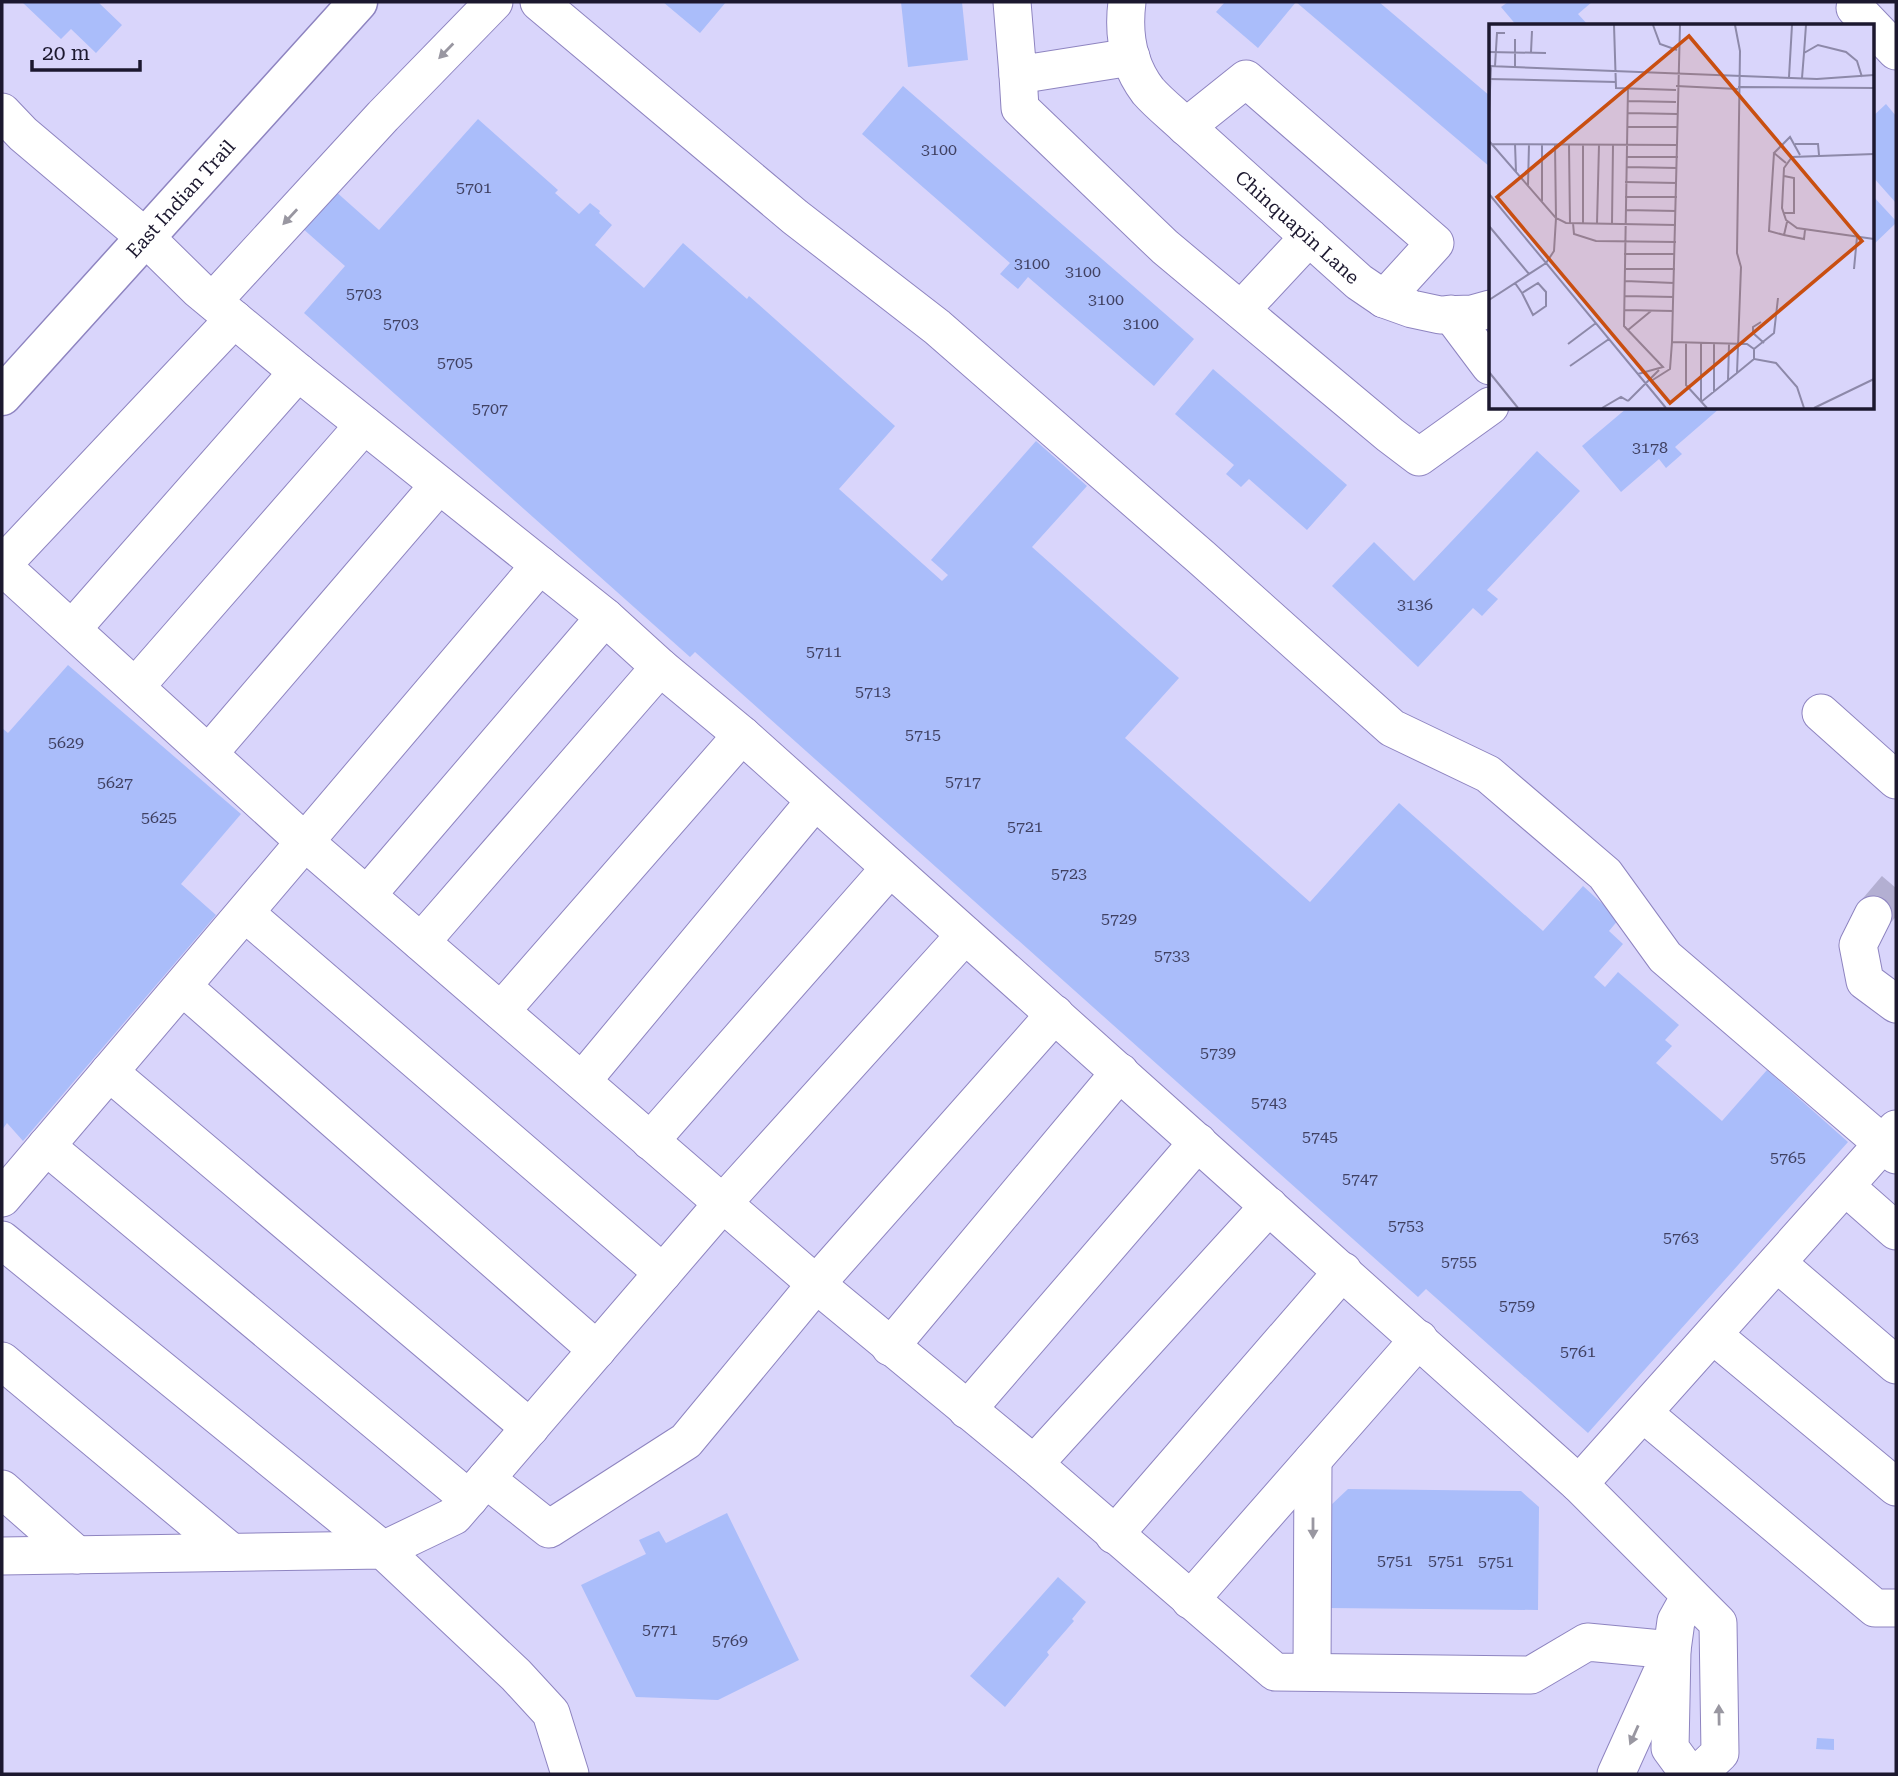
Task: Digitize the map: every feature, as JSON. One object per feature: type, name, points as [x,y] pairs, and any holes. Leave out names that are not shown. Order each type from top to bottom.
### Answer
[{"type":"main road","name":"East Indian Trail","points":[[2,396],[358,2]]},
{"type":"street","points":[[494,2],[383,116],[223,310],[2,565],[306,842],[816,1284],[1034,1464],[1275,1672],[1531,1675],[1587,1642],[1672,1650]]},
{"type":"street","points":[[539,2],[795,216],[937,327],[1392,728],[1488,774],[1605,874],[1665,957],[1892,1143],[1846,1187],[1578,1484]]},
{"type":"street","points":[[1013,2],[1020,107],[1166,247],[1419,457],[1489,407]]},
{"type":"street","points":[[1018,75],[1134,65],[1126,46],[1124,23],[1127,2]]},
{"type":"street","points":[[1851,12],[1865,24]]},
{"type":"street","points":[[1874,32],[1896,51]]},
{"type":"street","name":"Chinquapin Lane","points":[[1134,65],[1148,91],[1359,282],[1384,299],[1440,315],[1489,309]]},
{"type":"street","points":[[1186,127],[1246,79],[1435,243],[1384,299]]},
{"type":"street","points":[[9,133],[146,238],[223,310],[604,617],[742,735],[1578,1484],[1718,1623],[1720,1753],[1699,1774]]},
{"type":"street","points":[[1241,310],[1309,237]]},
{"type":"street","points":[[1451,314],[1489,365]]},
{"type":"street","points":[[72,629],[298,372]]},
{"type":"street","points":[[136,686],[364,425]]},
{"type":"street","points":[[209,753],[439,485]]},
{"type":"street","points":[[2,1198],[540,565]]},
{"type":"street","points":[[367,895],[604,617]]},
{"type":"street","points":[[421,942],[660,667]]},
{"type":"street","points":[[1821,713],[1896,780]]},
{"type":"street","points":[[501,1011],[742,735]]},
{"type":"street","points":[[582,1081],[815,801]]},
{"type":"street","points":[[650,1141],[890,868]]},
{"type":"street","points":[[245,913],[663,1272]]},
{"type":"street","points":[[1872,915],[1858,945],[1865,981],[1896,1004]]},
{"type":"street","points":[[2,1556],[383,1550],[454,1516],[723,1203],[965,935]]},
{"type":"street","points":[[183,987],[597,1350]]},
{"type":"street","points":[[46,1146],[478,1489],[550,1529],[686,1441],[816,1284],[1055,1014]]},
{"type":"street","points":[[109,1072],[530,1428]]},
{"type":"street","points":[[890,1347],[1120,1072]]},
{"type":"street","points":[[967,1410],[1198,1142]]},
{"type":"street","points":[[1846,1187],[1896,1231]]},
{"type":"street","points":[[1034,1464],[1269,1206]]},
{"type":"street","points":[[2,1240],[383,1550],[516,1675],[551,1713],[570,1774]]},
{"type":"street","points":[[1777,1263],[1896,1365]]},
{"type":"street","points":[[1114,1535],[1343,1271]]},
{"type":"street","points":[[1713,1335],[1896,1487]]},
{"type":"street","points":[[1190,1600],[1419,1339]]},
{"type":"street","points":[[2,1361],[231,1552]]},
{"type":"street","points":[[1643,1413],[1875,1608],[1896,1608]]},
{"type":"street","points":[[1312,1672],[1313,1460]]},
{"type":"street","points":[[2,1489],[77,1555]]},
{"type":"street","points":[[1689,1774],[1670,1748],[1672,1650],[1676,1621],[1690,1596]]},
{"type":"street","points":[[1616,1774],[1672,1650]]},
{"type":"building","points":[[22,2],[98,2],[122,25],[96,53],[71,29],[61,39]]},
{"type":"building","points":[[663,2],[726,2],[700,33]]},
{"type":"building","points":[[901,2],[962,2],[968,60],[908,67]]},
{"type":"building","points":[[1225,2],[1296,2],[1258,48],[1216,12]]},
{"type":"building","points":[[1296,2],[1379,2],[1489,95],[1489,166]]},
{"type":"building","points":[[1508,2],[1592,2],[1578,14],[1587,24],[1515,24],[1501,7]]},
{"type":"building","points":[[903,86],[1194,339],[1154,386],[1028,277],[1018,289],[1000,274],[1010,263],[862,134]]},
{"type":"building","points":[[1886,104],[1896,116],[1896,203],[1874,178],[1874,115]]},
{"type":"building","points":[[478,119],[558,190],[555,193],[579,214],[590,203],[600,211],[612,225],[595,245],[644,288],[683,243],[747,299],[749,296],[895,426],[839,489],[942,581],[948,575],[931,560],[1036,441],[1087,486],[1032,547],[1179,678],[1125,738],[1310,902],[1399,803],[1543,931],[1583,886],[1619,919],[1609,931],[1623,944],[1594,977],[1605,987],[1618,972],[1679,1025],[1665,1040],[1672,1046],[1656,1063],[1722,1121],[1767,1070],[1848,1142],[1588,1433],[1426,1289],[1418,1297],[695,652],[690,657],[304,313],[345,266],[301,227],[334,190],[379,230]]},
{"type":"building","points":[[1874,197],[1896,221],[1874,244]]},
{"type":"building","points":[[1213,369],[1347,485],[1307,530],[1249,479],[1241,487],[1226,474],[1234,465],[1175,414]]},
{"type":"building","points":[[1625,410],[1718,410],[1675,447],[1682,454],[1666,468],[1659,459],[1621,492],[1582,446]]},
{"type":"building","points":[[1537,451],[1580,491],[1487,590],[1498,599],[1482,616],[1473,608],[1418,667],[1332,586],[1374,542],[1414,581]]},
{"type":"building","points":[[68,665],[241,814],[181,884],[216,915],[23,1141],[7,1123],[2,1130],[2,728],[8,733]]},
{"type":"building","points":[[1348,1489],[1521,1491],[1539,1507],[1538,1610],[1330,1608],[1330,1506]]},
{"type":"building","points":[[727,1513],[799,1660],[718,1700],[636,1697],[581,1585],[646,1554],[639,1540],[659,1531],[666,1543]]},
{"type":"building","points":[[1058,1577],[1086,1602],[1072,1619],[1074,1621],[1047,1652],[1049,1655],[1005,1707],[970,1676]]},
{"type":"building","points":[[1817,1738],[1834,1739],[1834,1750],[1816,1749]]},
{"type":"tunnel","points":[[1873,915],[1896,888]]}]
